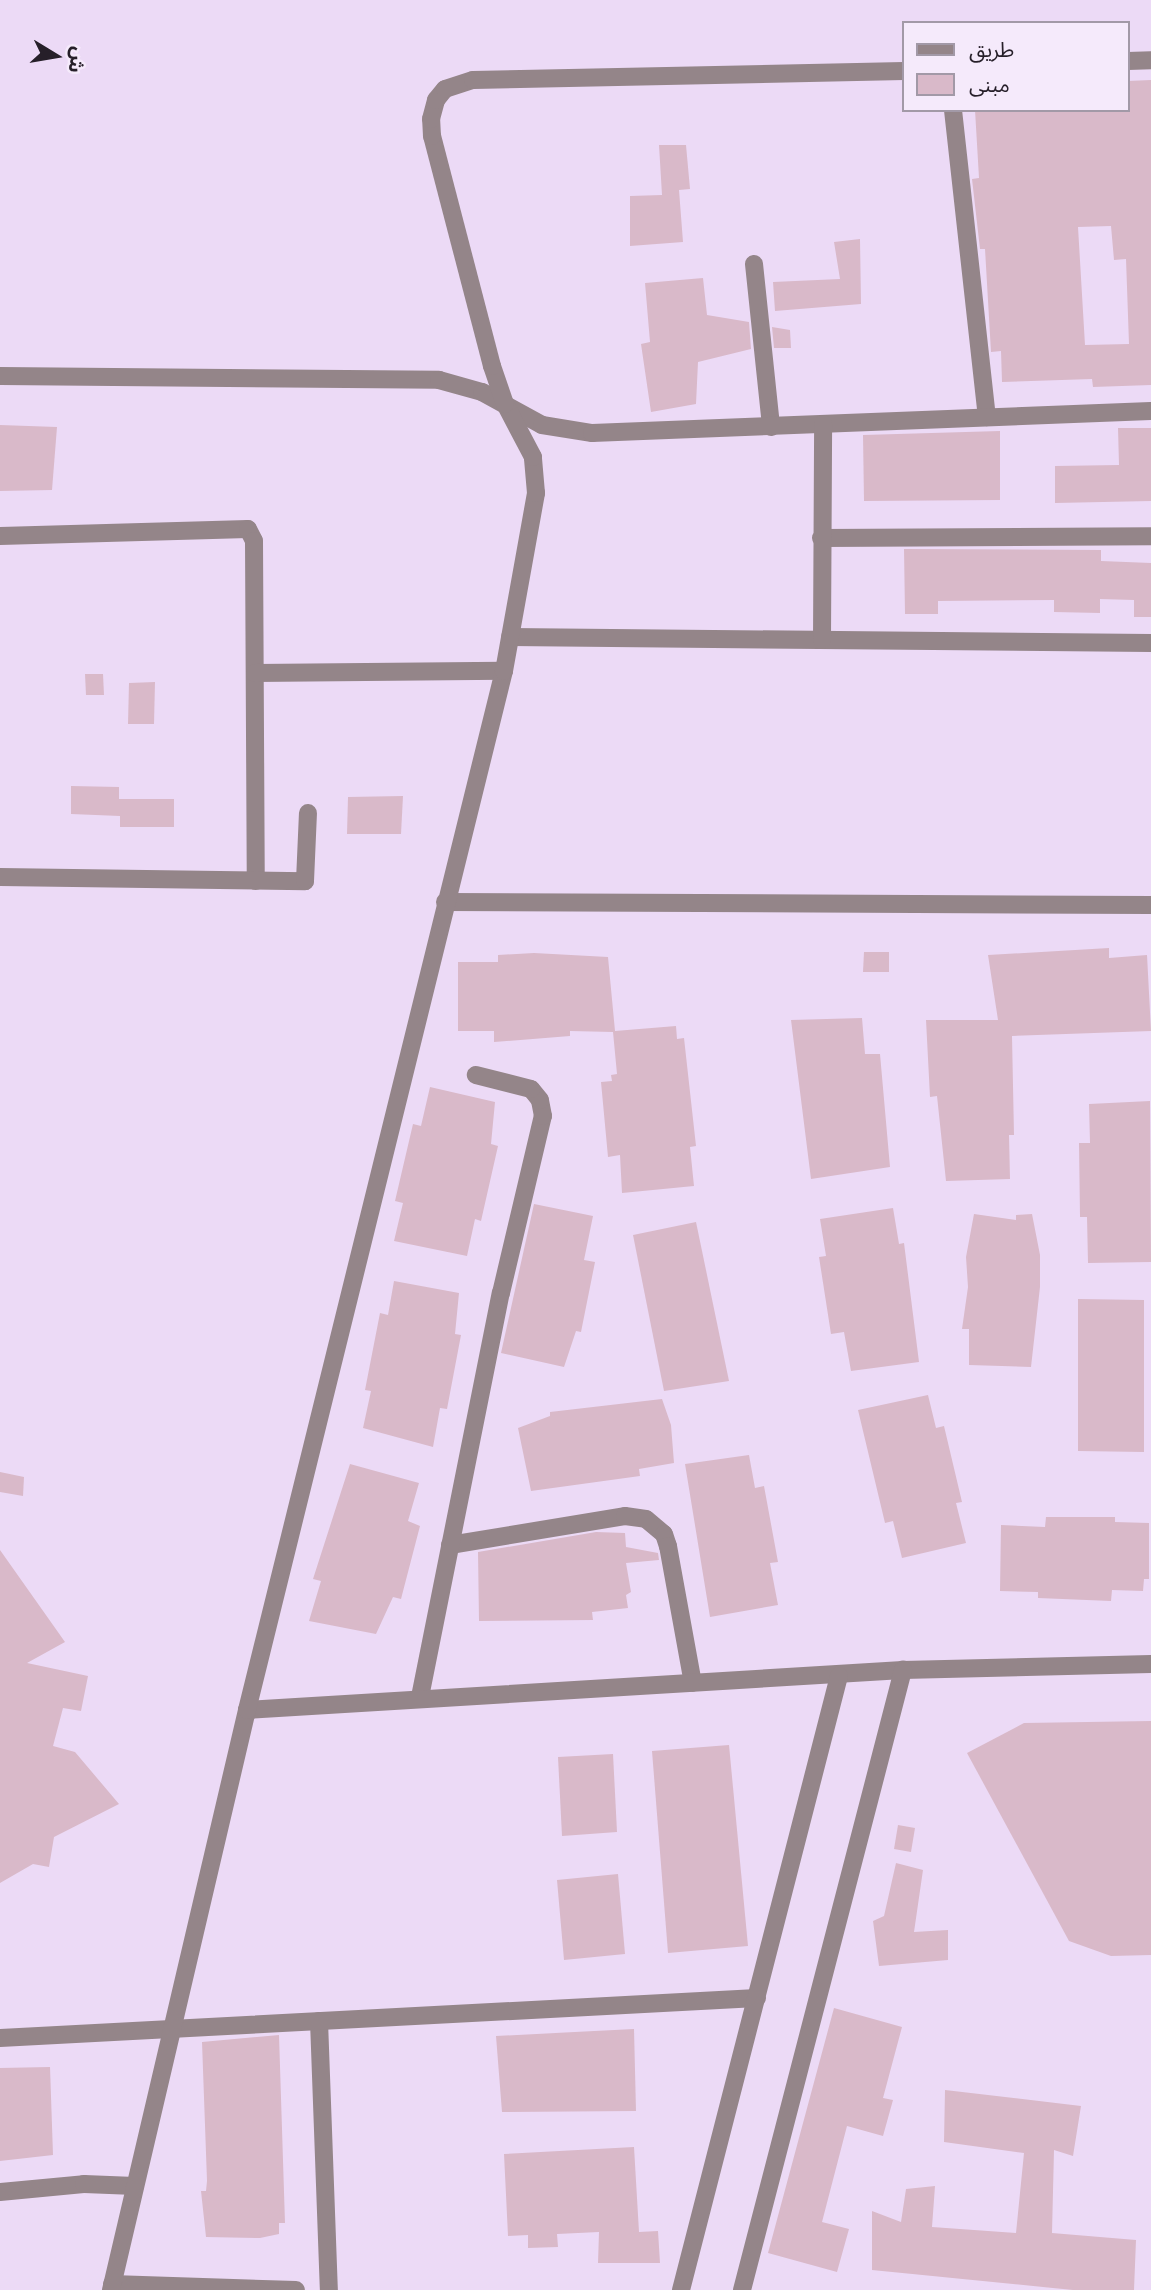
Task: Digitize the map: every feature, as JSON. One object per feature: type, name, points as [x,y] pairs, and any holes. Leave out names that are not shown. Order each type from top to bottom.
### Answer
[{"type":"street","points":[[1130,61],[1151,60]]},
{"type":"street","points":[[296,2290],[112,2287],[170,2027],[504,671],[536,494],[533,457],[505,404],[432,136],[431,119],[445,89],[473,80],[902,71]]},
{"type":"street","points":[[953,112],[988,417]]},
{"type":"street","points":[[754,264],[771,427]]},
{"type":"street","points":[[0,376],[398,377],[439,380],[505,404],[542,425],[592,433],[1151,411]]},
{"type":"street","points":[[822,640],[823,425]]},
{"type":"street","points":[[0,536],[248,528],[254,541],[256,881]]},
{"type":"street","points":[[821,538],[1151,536]]},
{"type":"street","points":[[510,637],[1151,642]]},
{"type":"street","points":[[255,673],[504,671]]},
{"type":"street","points":[[0,877],[305,881],[308,813]]},
{"type":"street","points":[[445,902],[1151,905]]},
{"type":"street","points":[[420,1698],[501,1293],[543,1116],[540,1100],[531,1089],[476,1074]]},
{"type":"street","points":[[450,1545],[625,1516],[646,1519],[664,1534],[668,1546],[692,1683]]},
{"type":"street","points":[[247,1710],[903,1670],[1151,1664]]},
{"type":"street","points":[[742,2290],[903,1670]]},
{"type":"street","points":[[681,2290],[839,1676]]},
{"type":"street","points":[[0,2038],[757,1998]]},
{"type":"street","points":[[319,2021],[329,2290]]},
{"type":"street","points":[[0,2192],[84,2184],[135,2186]]},
{"type":"building","points":[[1151,80],[1151,385],[1093,387],[1092,379],[1002,382],[1001,351],[991,352],[985,249],[980,249],[972,179],[979,178],[975,112],[1130,112],[1130,81]],"holes":[[[1111,226],[1114,260],[1126,259],[1129,344],[1085,345],[1078,227]]]},
{"type":"building","points":[[659,145],[686,145],[690,189],[679,190],[683,242],[630,246],[630,196],[662,195]]},
{"type":"building","points":[[860,239],[861,304],[775,311],[773,282],[840,279],[834,242]]},
{"type":"building","points":[[703,278],[707,315],[749,322],[751,349],[698,362],[696,404],[651,412],[641,344],[650,342],[645,283]]},
{"type":"building","points":[[772,327],[790,330],[791,348],[774,348]]},
{"type":"building","points":[[0,425],[57,427],[52,490],[0,491]]},
{"type":"building","points":[[1118,428],[1151,428],[1151,501],[1055,503],[1055,466],[1119,465]]},
{"type":"building","points":[[1000,431],[1000,500],[864,501],[863,435]]},
{"type":"building","points":[[904,549],[1101,550],[1101,561],[1151,563],[1151,617],[1134,617],[1134,600],[1100,599],[1100,613],[1054,612],[1054,600],[938,601],[938,614],[905,614]]},
{"type":"building","points":[[85,674],[103,674],[104,695],[86,695]]},
{"type":"building","points":[[155,682],[154,724],[128,724],[129,683]]},
{"type":"building","points":[[71,786],[119,787],[119,799],[174,799],[174,827],[120,827],[120,816],[71,814]]},
{"type":"building","points":[[403,796],[401,834],[347,834],[348,797]]},
{"type":"building","points":[[1109,948],[1109,958],[1147,955],[1151,1031],[1012,1036],[1014,1135],[1009,1135],[1010,1179],[946,1181],[937,1096],[930,1097],[926,1020],[998,1020],[988,955]]},
{"type":"building","points":[[864,952],[889,952],[889,972],[863,972]]},
{"type":"building","points":[[534,953],[608,957],[615,1031],[676,1026],[677,1039],[684,1038],[696,1146],[690,1147],[694,1186],[622,1193],[620,1155],[608,1157],[601,1082],[612,1081],[611,1075],[617,1074],[613,1032],[570,1031],[570,1036],[494,1042],[494,1031],[458,1031],[458,962],[498,962],[498,955]]},
{"type":"building","points":[[862,1018],[865,1054],[880,1054],[890,1167],[811,1179],[791,1020]]},
{"type":"building","points":[[430,1087],[495,1102],[491,1144],[498,1146],[481,1221],[475,1219],[467,1256],[394,1241],[403,1203],[395,1201],[413,1124],[421,1126]]},
{"type":"building","points":[[1150,1101],[1151,1262],[1088,1263],[1087,1217],[1080,1217],[1079,1143],[1090,1143],[1089,1104]]},
{"type":"building","points":[[534,1204],[593,1216],[584,1260],[595,1262],[581,1332],[576,1331],[564,1367],[501,1353]]},
{"type":"building","points":[[893,1208],[899,1244],[904,1243],[919,1362],[851,1371],[844,1332],[831,1334],[819,1257],[826,1256],[820,1219]]},
{"type":"building","points":[[974,1214],[1016,1220],[1016,1215],[1032,1214],[1040,1255],[1040,1287],[1031,1367],[969,1365],[969,1329],[962,1329],[968,1287],[966,1257]]},
{"type":"building","points":[[696,1222],[729,1381],[664,1391],[633,1235]]},
{"type":"building","points":[[394,1281],[459,1293],[455,1334],[461,1335],[447,1409],[440,1408],[433,1447],[363,1428],[371,1391],[365,1390],[380,1313],[388,1315]]},
{"type":"building","points":[[1078,1299],[1144,1300],[1144,1452],[1078,1451]]},
{"type":"building","points":[[928,1395],[936,1428],[944,1426],[962,1502],[956,1503],[966,1543],[902,1558],[893,1521],[885,1523],[858,1410]]},
{"type":"building","points":[[662,1399],[671,1425],[674,1463],[639,1469],[640,1476],[531,1491],[518,1428],[550,1416],[550,1412]]},
{"type":"building","points":[[749,1455],[755,1488],[764,1486],[778,1562],[770,1563],[778,1605],[710,1617],[685,1464]]},
{"type":"building","points":[[350,1464],[419,1483],[408,1521],[420,1526],[401,1599],[393,1597],[376,1634],[309,1621],[321,1581],[313,1579]]},
{"type":"building","points":[[0,1472],[24,1477],[23,1496],[0,1492]]},
{"type":"building","points":[[1046,1517],[1115,1517],[1115,1522],[1149,1523],[1149,1579],[1144,1579],[1143,1591],[1112,1590],[1111,1601],[1038,1598],[1038,1592],[1000,1591],[1001,1525],[1045,1527]]},
{"type":"building","points":[[596,1532],[625,1533],[626,1547],[658,1553],[659,1560],[626,1563],[631,1592],[626,1595],[628,1608],[592,1612],[593,1620],[479,1621],[478,1552]]},
{"type":"building","points":[[0,1550],[65,1642],[27,1663],[88,1676],[81,1711],[63,1708],[53,1746],[75,1752],[119,1804],[54,1837],[49,1867],[33,1864],[0,1883]]},
{"type":"building","points":[[1151,1721],[1151,1955],[1111,1956],[1069,1941],[967,1753],[1024,1723]]},
{"type":"building","points":[[729,1745],[748,1946],[668,1953],[652,1751]]},
{"type":"building","points":[[613,1754],[617,1832],[562,1836],[558,1757]]},
{"type":"building","points":[[898,1825],[915,1828],[911,1852],[894,1849]]},
{"type":"building","points":[[896,1863],[923,1870],[914,1932],[948,1930],[948,1960],[879,1966],[873,1921],[884,1916]]},
{"type":"building","points":[[618,1874],[625,1954],[564,1960],[557,1880]]},
{"type":"building","points":[[834,2008],[902,2027],[883,2098],[893,2100],[883,2136],[847,2126],[822,2222],[849,2229],[837,2272],[768,2253]]},
{"type":"building","points":[[634,2029],[636,2111],[502,2112],[496,2036]]},
{"type":"building","points":[[279,2035],[285,2223],[279,2223],[279,2234],[260,2238],[206,2237],[201,2191],[206,2191],[207,2181],[202,2042]]},
{"type":"building","points":[[50,2067],[53,2155],[0,2161],[0,2068]]},
{"type":"building","points":[[945,2090],[1081,2106],[1073,2156],[1054,2150],[1052,2233],[1136,2240],[1134,2290],[1073,2290],[872,2270],[872,2211],[901,2222],[906,2189],[935,2186],[932,2227],[1016,2233],[1024,2153],[944,2142]]},
{"type":"building","points":[[634,2147],[639,2232],[658,2231],[660,2263],[598,2263],[599,2232],[557,2234],[558,2247],[528,2248],[528,2235],[508,2236],[504,2154]]}]
